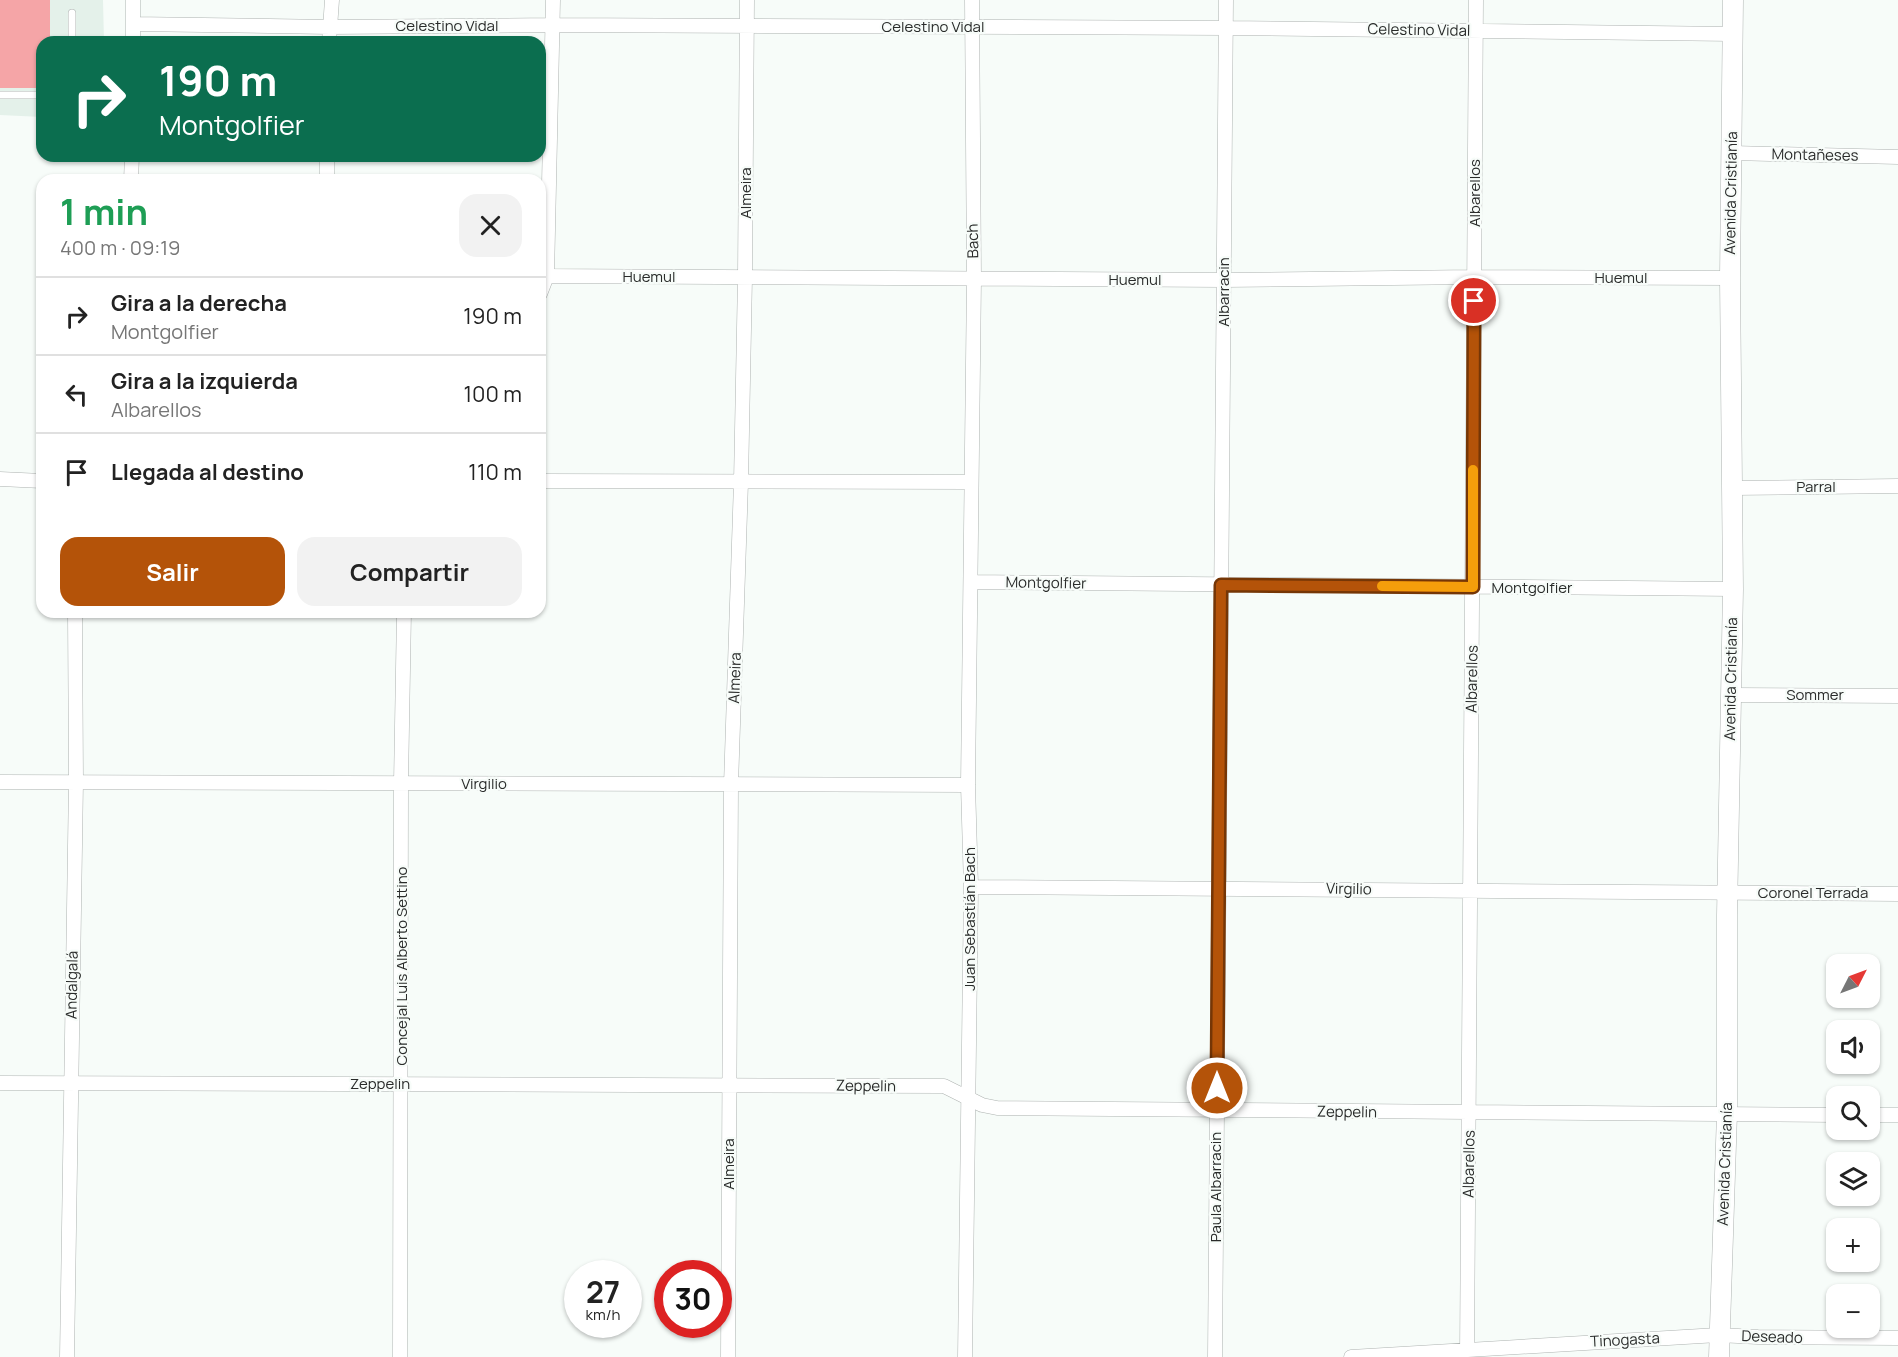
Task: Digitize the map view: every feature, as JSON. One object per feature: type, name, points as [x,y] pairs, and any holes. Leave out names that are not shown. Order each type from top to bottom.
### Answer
[{"type":"main road","name":"Avenida Cristianía","points":[[1719,1357],[1727,1113],[1733,590],[1730,278],[1733,0]]},
{"type":"street","points":[[133,0],[133,36]]},
{"type":"street","points":[[329,36],[332,0]]},
{"type":"street","points":[[546,208],[554,26],[553,0]]},
{"type":"street","name":"Almeira","points":[[728,1357],[731,785],[741,482],[747,0]]},
{"type":"street","name":"Bach","points":[[971,482],[974,279],[972,0]]},
{"type":"street","name":"Albarracin","points":[[1221,585],[1226,0]]},
{"type":"street","name":"Albarellos","points":[[1468,1353],[1476,0]]},
{"type":"street","name":"Celestino Vidal","points":[[134,24],[330,27],[1226,28],[1733,34]]},
{"type":"street","name":"Montañeses","points":[[1732,153],[1898,157]]},
{"type":"street","name":"Huemul","points":[[546,276],[1224,280],[1474,277],[1730,278]]},
{"type":"street","points":[[0,479],[36,481]]},
{"type":"street","points":[[546,481],[971,482]]},
{"type":"street","name":"Juan Sebastián Bach","points":[[965,1357],[971,887],[968,785],[971,482]]},
{"type":"street","name":"Parral","points":[[1733,488],[1898,486]]},
{"type":"street","name":"Montgolfier","points":[[971,582],[1733,590]]},
{"type":"street","name":"Paula Albarracin","points":[[1215,1357],[1221,585]]},
{"type":"street","name":"Andalgalá","points":[[67,1357],[76,782],[75,618]]},
{"type":"street","name":"Concejal Luis Alberto Settino","points":[[400,1357],[401,783],[404,618]]},
{"type":"street","name":"Sommer","points":[[1731,695],[1898,696]]},
{"type":"street","name":"Virgilio","points":[[0,782],[968,785]]},
{"type":"street","name":"Virgilio","points":[[971,887],[1728,893]]},
{"type":"street","name":"Coronel Terrada","points":[[1728,893],[1898,894]]},
{"type":"street","name":"Zeppelin","points":[[0,1083],[944,1086],[982,1105],[997,1108],[1826,1115]]},
{"type":"street","points":[[1880,1115],[1898,1115]]},
{"type":"street","name":"Deseado","points":[[1718,1335],[1898,1338]]},
{"type":"street","name":"Tinogasta","points":[[1351,1357],[1468,1353],[1718,1335]]},
{"type":"lane","points":[[72,13],[72,36]]},
{"type":"lane","points":[[0,95],[36,95]]},
{"type":"shaded area","points":[[0,0],[103,0],[104,36],[36,36],[36,117],[0,115]]},
{"type":"building","points":[[0,0],[50,0],[50,36],[36,36],[36,88],[0,88]]},
{"type":"slow traffic","points":[[1382,586],[1473,587],[1473,470]]},
{"type":"route","points":[[1217,1088],[1221,585],[1473,587],[1474,301]]}]
